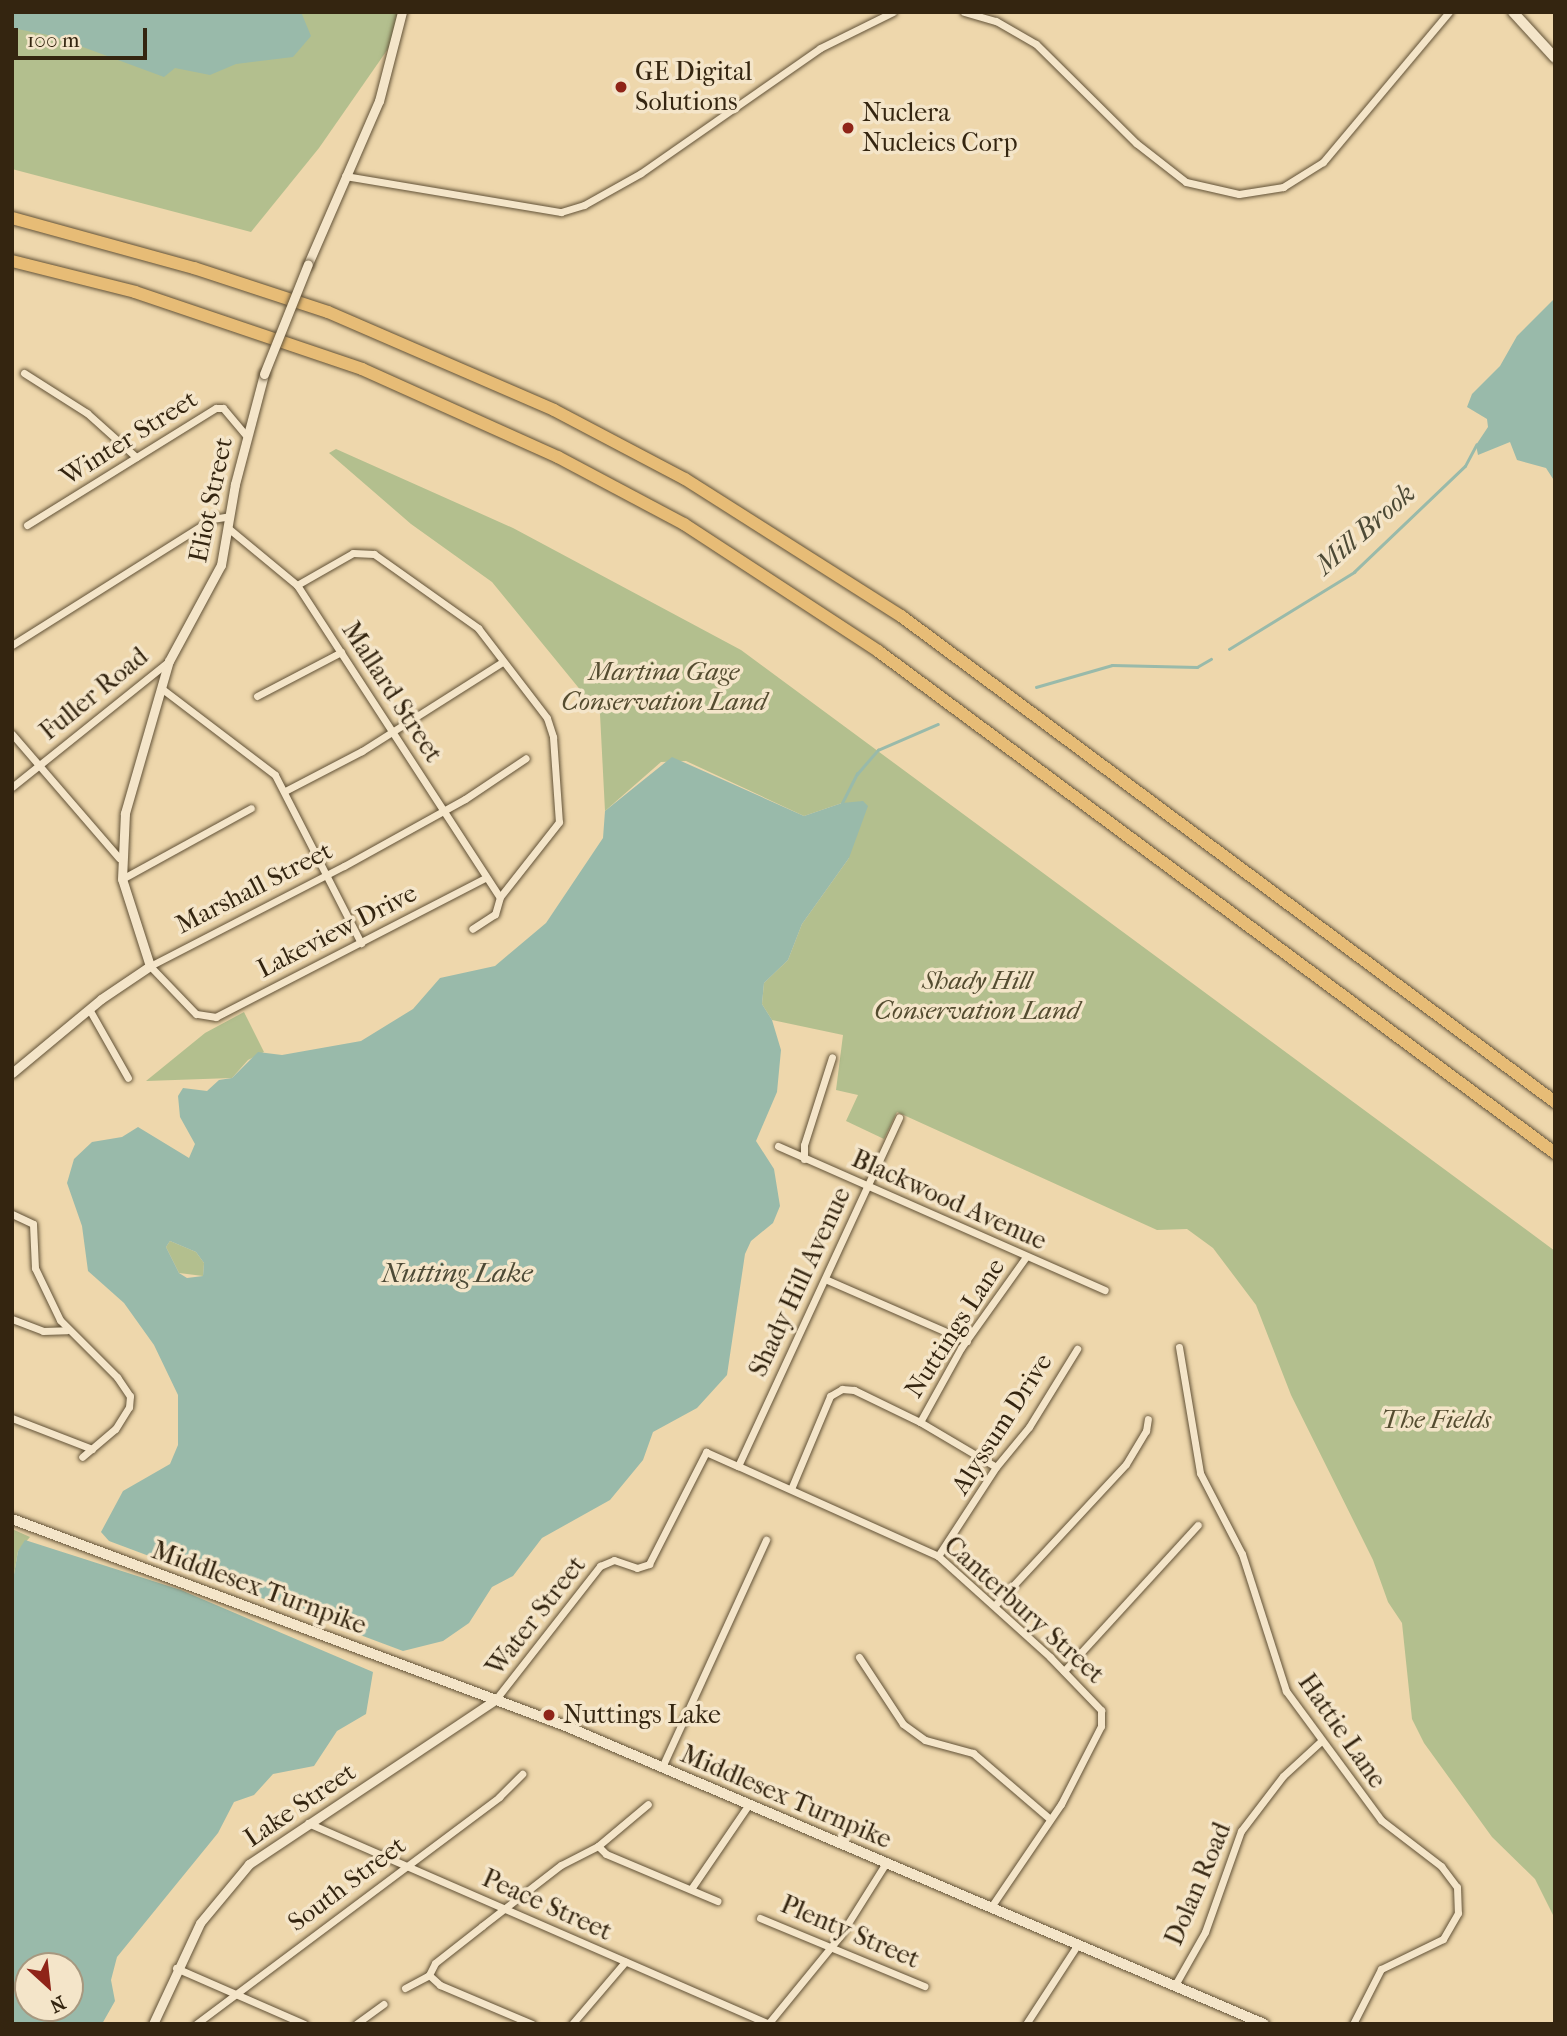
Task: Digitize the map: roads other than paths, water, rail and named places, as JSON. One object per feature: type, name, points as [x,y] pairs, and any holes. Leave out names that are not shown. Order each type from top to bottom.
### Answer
[{"type":"highway","points":[[12,218],[194,268],[328,313],[554,410],[685,479],[901,616],[1555,1102]]},
{"type":"highway","points":[[12,261],[135,292],[362,369],[558,457],[684,524],[878,650],[1555,1153]]},
{"type":"main road","points":[[1513,12],[1555,58]]},
{"type":"main road","name":"Middlesex Turnpike","points":[[12,1519],[496,1699],[1264,2024]]},
{"type":"street","name":"Eliot Street","points":[[206,1018],[196,1014],[150,966],[122,879],[119,858],[126,804],[169,661],[214,583],[246,435],[264,374],[345,176],[379,101],[401,12]]},
{"type":"street","points":[[345,176],[561,212],[584,205],[632,180],[820,48],[893,12]]},
{"type":"street","points":[[964,12],[996,21],[1036,44],[1136,143],[1186,181],[1239,194],[1283,187],[1323,162],[1449,12]]},
{"type":"street","points":[[24,373],[100,423],[136,457]]},
{"type":"street","name":"Winter Street","points":[[27,525],[220,407],[246,435]]},
{"type":"street","points":[[12,645],[212,519],[230,516]]},
{"type":"street","name":"Mallard Street","points":[[228,528],[297,585],[485,878],[500,897]]},
{"type":"street","points":[[297,585],[363,550],[478,628],[551,727],[560,816],[554,831],[500,897],[495,914],[472,929]]},
{"type":"street","points":[[257,696],[341,652]]},
{"type":"street","name":"Fuller Road","points":[[12,787],[169,661]]},
{"type":"street","points":[[285,791],[393,732],[502,663]]},
{"type":"street","points":[[161,688],[249,751],[285,791],[361,943]]},
{"type":"street","points":[[12,734],[119,858]]},
{"type":"street","name":"Marshall Street","points":[[12,1073],[89,1009],[150,966],[443,811],[526,758]]},
{"type":"street","points":[[122,879],[251,808]]},
{"type":"street","name":"Lakeview Drive","points":[[206,1018],[361,943],[485,878]]},
{"type":"street","points":[[89,1009],[128,1077]]},
{"type":"street","points":[[804,1159],[804,1145],[832,1057]]},
{"type":"street","name":"Shady Hill Avenue","points":[[738,1466],[900,1117]]},
{"type":"street","name":"Blackwood Avenue","points":[[778,1146],[868,1188],[1105,1290]]},
{"type":"street","points":[[12,1214],[33,1224],[35,1268],[67,1330],[117,1377],[130,1396],[115,1429],[82,1457]]},
{"type":"street","name":"Nuttings Lane","points":[[920,1422],[967,1341],[1026,1257]]},
{"type":"street","points":[[825,1279],[967,1341]]},
{"type":"street","points":[[12,1319],[43,1332],[67,1330]]},
{"type":"street","name":"Hattie Lane","points":[[1179,1347],[1190,1437],[1206,1490],[1242,1554],[1278,1675],[1321,1741],[1381,1820],[1452,1875],[1459,1905],[1443,1939],[1381,1969],[1353,2024]]},
{"type":"street","name":"Alyssum Drive","points":[[938,1556],[996,1467],[1025,1433],[1077,1349]]},
{"type":"street","points":[[791,1489],[822,1413],[837,1390],[854,1390],[920,1422],[996,1467]]},
{"type":"street","points":[[12,1418],[93,1449]]},
{"type":"street","points":[[995,1605],[1126,1464],[1146,1431],[1148,1419]]},
{"type":"street","name":"Canterbury Street","points":[[649,1564],[706,1452],[938,1556],[995,1605],[1097,1704],[1103,1721],[1050,1819],[990,1907]]},
{"type":"street","points":[[1064,1671],[1198,1525]]},
{"type":"street","points":[[662,1767],[766,1540]]},
{"type":"street","name":"Water Street","points":[[496,1699],[600,1566],[614,1560],[638,1568],[649,1564]]},
{"type":"street","points":[[859,1657],[903,1724],[925,1740],[973,1754],[1050,1819]]},
{"type":"street","name":"Lake Street","points":[[153,2024],[176,1968],[200,1923],[263,1851],[496,1699]]},
{"type":"street","name":"Dolan Road","points":[[1175,1985],[1205,1932],[1241,1831],[1275,1785],[1321,1741]]},
{"type":"street","name":"South Street","points":[[195,2024],[499,1797],[522,1774]]},
{"type":"street","points":[[405,1988],[429,1975],[435,1963],[561,1865],[598,1846],[648,1804]]},
{"type":"street","points":[[691,1889],[749,1804]]},
{"type":"street","name":"Peace Street","points":[[308,1823],[769,2024]]},
{"type":"street","points":[[598,1846],[606,1854],[717,1901]]},
{"type":"street","points":[[769,2024],[832,1948],[886,1863]]},
{"type":"street","name":"Plenty Street","points":[[760,1917],[924,1986]]},
{"type":"street","points":[[1026,2024],[1078,1944]]},
{"type":"street","points":[[572,2024],[625,1962]]},
{"type":"street","points":[[176,1968],[304,2024]]},
{"type":"street","points":[[429,1975],[440,1985],[533,2024]]},
{"type":"street","points":[[356,2024],[384,2004]]},
{"type":"water","points":[[12,12],[301,12],[311,36],[293,57],[236,64],[210,75],[175,68],[164,77],[53,36],[12,28]]},
{"type":"water","points":[[1555,298],[1555,482],[1546,468],[1517,460],[1510,442],[1478,455],[1476,445],[1488,427],[1487,419],[1467,407],[1472,394],[1500,366],[1517,336]]},
{"type":"water","name":"Nutting Lake","points":[[672,757],[804,816],[842,803],[863,801],[868,806],[849,858],[802,924],[788,960],[764,983],[762,1004],[772,1020],[781,1050],[777,1092],[756,1141],[774,1169],[780,1206],[773,1223],[751,1241],[745,1254],[727,1375],[697,1408],[653,1432],[643,1460],[610,1500],[542,1538],[513,1576],[492,1587],[469,1623],[443,1641],[403,1651],[109,1541],[101,1532],[123,1491],[170,1464],[178,1445],[178,1395],[154,1345],[124,1303],[88,1271],[82,1226],[67,1183],[74,1159],[92,1142],[122,1137],[138,1127],[189,1158],[195,1144],[180,1117],[178,1096],[183,1088],[207,1091],[219,1080],[232,1078],[258,1052],[282,1055],[361,1041],[413,1009],[440,978],[495,966],[546,923],[603,838],[605,811]],"holes":[[[170,1241],[196,1252],[204,1263],[203,1276],[187,1278],[179,1273],[166,1247]]]},
{"type":"water","points":[[25,1540],[181,1590],[373,1672],[366,1714],[337,1731],[314,1766],[273,1774],[254,1795],[234,1802],[218,1833],[117,1957],[111,1980],[115,2001],[102,2024],[12,2024],[12,1586],[18,1551]]},
{"type":"waterway","name":"Mill Brook","points":[[1229,649],[1354,572],[1465,466],[1476,445]]},
{"type":"waterway","name":"Mill Brook","points":[[1036,687],[1112,665],[1197,667],[1211,659]]},
{"type":"waterway","name":"Mill Brook","points":[[842,803],[857,774],[878,750],[938,724]]},
{"type":"place","name":"GE Digital Solutions","points":[[621,87]]},
{"type":"place","name":"Nuclera Nucleics Corp","points":[[848,128]]},
{"type":"place","name":"Nuttings Lake","points":[[549,1715]]},
{"type":"park label","name":"Martina Gage Conservation Land","points":[[664,687]]},
{"type":"park label","name":"Shady Hill Conservation Land","points":[[977,996]]},
{"type":"park label","name":"The Fields","points":[[1436,1420]]}]
